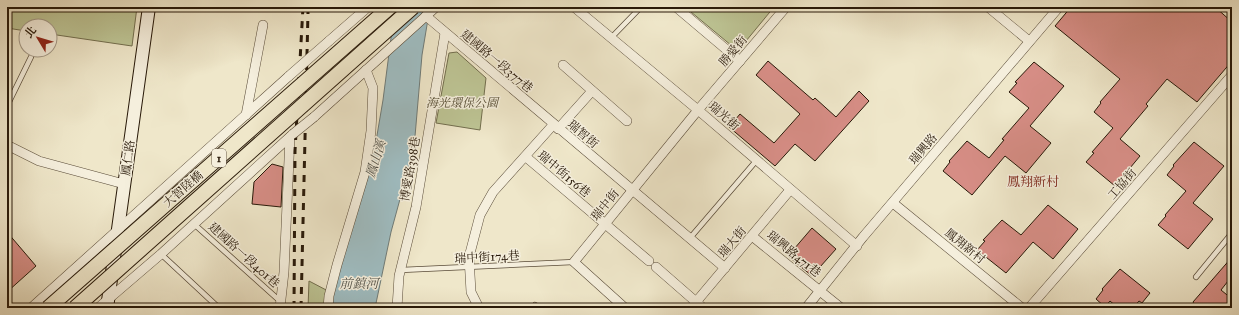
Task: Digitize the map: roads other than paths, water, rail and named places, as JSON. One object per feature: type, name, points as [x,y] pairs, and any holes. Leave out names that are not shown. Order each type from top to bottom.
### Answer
[{"type":"main road","name":"大智陸橋","points":[[48,308],[390,7]]},
{"type":"main road","name":"大智陸橋","points":[[75,308],[413,7]]},
{"type":"street","name":"鳳仁路","points":[[107,304],[149,7]]},
{"type":"street","points":[[31,308],[368,7]]},
{"type":"street","points":[[98,308],[107,304],[292,135],[436,7]]},
{"type":"street","points":[[676,7],[740,61]]},
{"type":"street","name":"勝愛街","points":[[698,110],[786,7]]},
{"type":"street","points":[[988,7],[1029,41]]},
{"type":"street","name":"瑞興路","points":[[806,308],[893,202],[1058,7]]},
{"type":"street","name":"瑞光街","points":[[577,8],[610,39],[698,110],[857,246]]},
{"type":"street","name":"建國路一段377巷","points":[[423,19],[445,33],[555,127]]},
{"type":"street","points":[[246,115],[262,25]]},
{"type":"street","name":"博愛路398巷","points":[[396,308],[401,270],[416,207],[445,33]]},
{"type":"street","points":[[563,65],[627,121]]},
{"type":"street","points":[[328,308],[329,296],[337,266],[365,172],[371,131],[373,88],[366,70]]},
{"type":"street","name":"工協街","points":[[1029,308],[1232,75]]},
{"type":"street","points":[[555,127],[592,91]]},
{"type":"street","name":"瑞中街","points":[[574,262],[698,110]]},
{"type":"street","name":"瑞智街","points":[[479,308],[471,292],[469,257],[480,215],[493,192],[555,127],[725,268]]},
{"type":"street","points":[[280,305],[284,272],[292,135]]},
{"type":"street","points":[[7,145],[38,161],[124,184]]},
{"type":"street","name":"瑞中街156巷","points":[[526,157],[652,264],[697,306]]},
{"type":"street","name":"瑞大街","points":[[697,306],[725,268],[790,190]]},
{"type":"street","name":"鳳翔新村","points":[[893,202],[1022,308]]},
{"type":"street","name":"瑞興路471巷","points":[[752,236],[841,308]]},
{"type":"street","points":[[574,262],[625,308]]},
{"type":"lane","points":[[610,39],[641,7]]},
{"type":"lane","points":[[7,106],[31,58]]},
{"type":"lane","points":[[690,238],[756,161]]},
{"type":"lane","name":"建國路一段401巷","points":[[194,224],[280,305]]},
{"type":"lane","points":[[1196,277],[1232,233]]},
{"type":"lane","points":[[161,254],[220,308]]},
{"type":"lane","name":"瑞中街174巷","points":[[401,270],[574,262]]},
{"type":"water","name":"前鎮河","points":[[395,7],[430,7],[422,55],[414,148],[391,232],[375,308],[335,308],[336,293],[349,246],[365,206],[383,100]]},
{"type":"waterway","name":"鳳山溪","points":[[338,308],[352,234],[377,156]]},
{"type":"railway","points":[[294,308],[295,151],[303,7]]},
{"type":"railway","points":[[301,308],[308,12]]},
{"type":"district","name":"鳳翔新村","points":[[1033,182]]},
{"type":"park label","name":"海光環保公園","points":[[462,103]]}]
